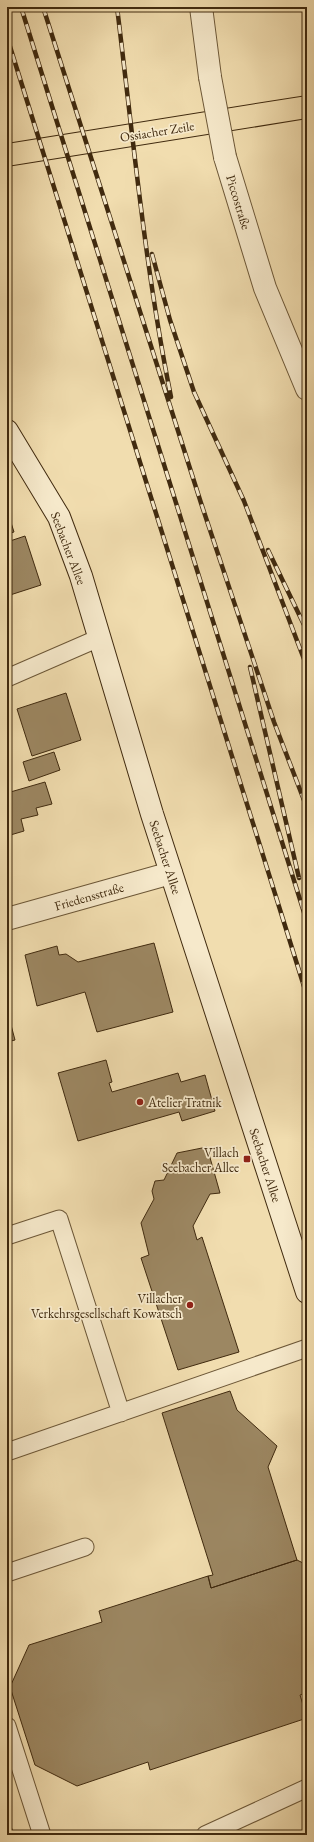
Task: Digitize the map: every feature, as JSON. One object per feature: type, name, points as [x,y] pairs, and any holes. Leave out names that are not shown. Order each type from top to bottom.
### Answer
[{"type":"main road","name":"Ossiacher Zeile","points":[[7,155],[307,107]]},
{"type":"street","name":"Piccostraße","points":[[201,7],[210,77],[225,157],[265,288],[307,389]]},
{"type":"street","name":"Seebacher Allee","points":[[7,431],[59,517],[81,576],[172,873],[307,1292]]},
{"type":"street","name":"Friedensstraße","points":[[7,919],[172,873]]},
{"type":"lane","points":[[7,678],[99,638]]},
{"type":"lane","points":[[7,1236],[59,1219],[121,1413]]},
{"type":"lane","points":[[7,1452],[307,1348]]},
{"type":"lane","points":[[7,1573],[85,1547]]},
{"type":"lane","points":[[7,1726],[42,1835]]},
{"type":"lane","points":[[206,1835],[307,1788]]},
{"type":"building","points":[[7,510],[14,532],[7,534]]},
{"type":"building","points":[[25,536],[41,585],[7,596],[7,542]]},
{"type":"building","points":[[66,693],[81,740],[32,756],[17,709]]},
{"type":"building","points":[[54,752],[60,770],[29,781],[23,762]]},
{"type":"building","points":[[45,782],[52,804],[36,808],[38,815],[21,819],[24,831],[7,836],[7,793]]},
{"type":"building","points":[[154,943],[173,1012],[97,1032],[85,992],[37,1006],[25,955],[57,946],[59,955],[66,954],[78,962]]},
{"type":"building","points":[[7,1010],[15,1040],[7,1042]]},
{"type":"building","name":"Atelier Tratnik","points":[[106,1060],[112,1082],[109,1083],[112,1092],[178,1073],[181,1082],[205,1075],[215,1111],[182,1121],[179,1112],[78,1141],[58,1073]]},
{"type":"building","name":"Villacher Verkehrsgesellschaft Kowatsch","points":[[207,1147],[220,1193],[210,1194],[193,1226],[197,1240],[202,1237],[239,1352],[178,1370],[141,1258],[149,1255],[141,1223],[154,1199],[152,1191],[155,1181],[164,1180],[177,1153]]},
{"type":"building","points":[[230,1391],[237,1410],[277,1446],[268,1467],[297,1560],[211,1588],[208,1576],[213,1575],[162,1413]]},
{"type":"building","points":[[297,1560],[307,1565],[307,1693],[300,1695],[307,1718],[150,1770],[148,1762],[77,1786],[35,1765],[10,1687],[29,1645],[102,1622],[99,1611],[208,1576],[211,1588]]},
{"type":"building","points":[[7,1815],[14,1835],[7,1835]]},
{"type":"railway","points":[[21,7],[307,922]]},
{"type":"railway","points":[[43,7],[201,503],[274,722],[307,808]]},
{"type":"railway","points":[[117,7],[147,251],[171,397]]},
{"type":"railway","points":[[7,37],[307,996]]},
{"type":"railway","points":[[152,254],[170,320],[194,392],[244,501],[307,667]]},
{"type":"railway","points":[[268,550],[307,631]]},
{"type":"railway","points":[[250,667],[299,878]]},
{"type":"place","name":"Atelier Tratnik","points":[[140,1102]]},
{"type":"place","name":"Villach Seebacher Allee","points":[[247,1159]]},
{"type":"place","name":"Villacher Verkehrsgesellschaft Kowatsch","points":[[190,1305]]}]
